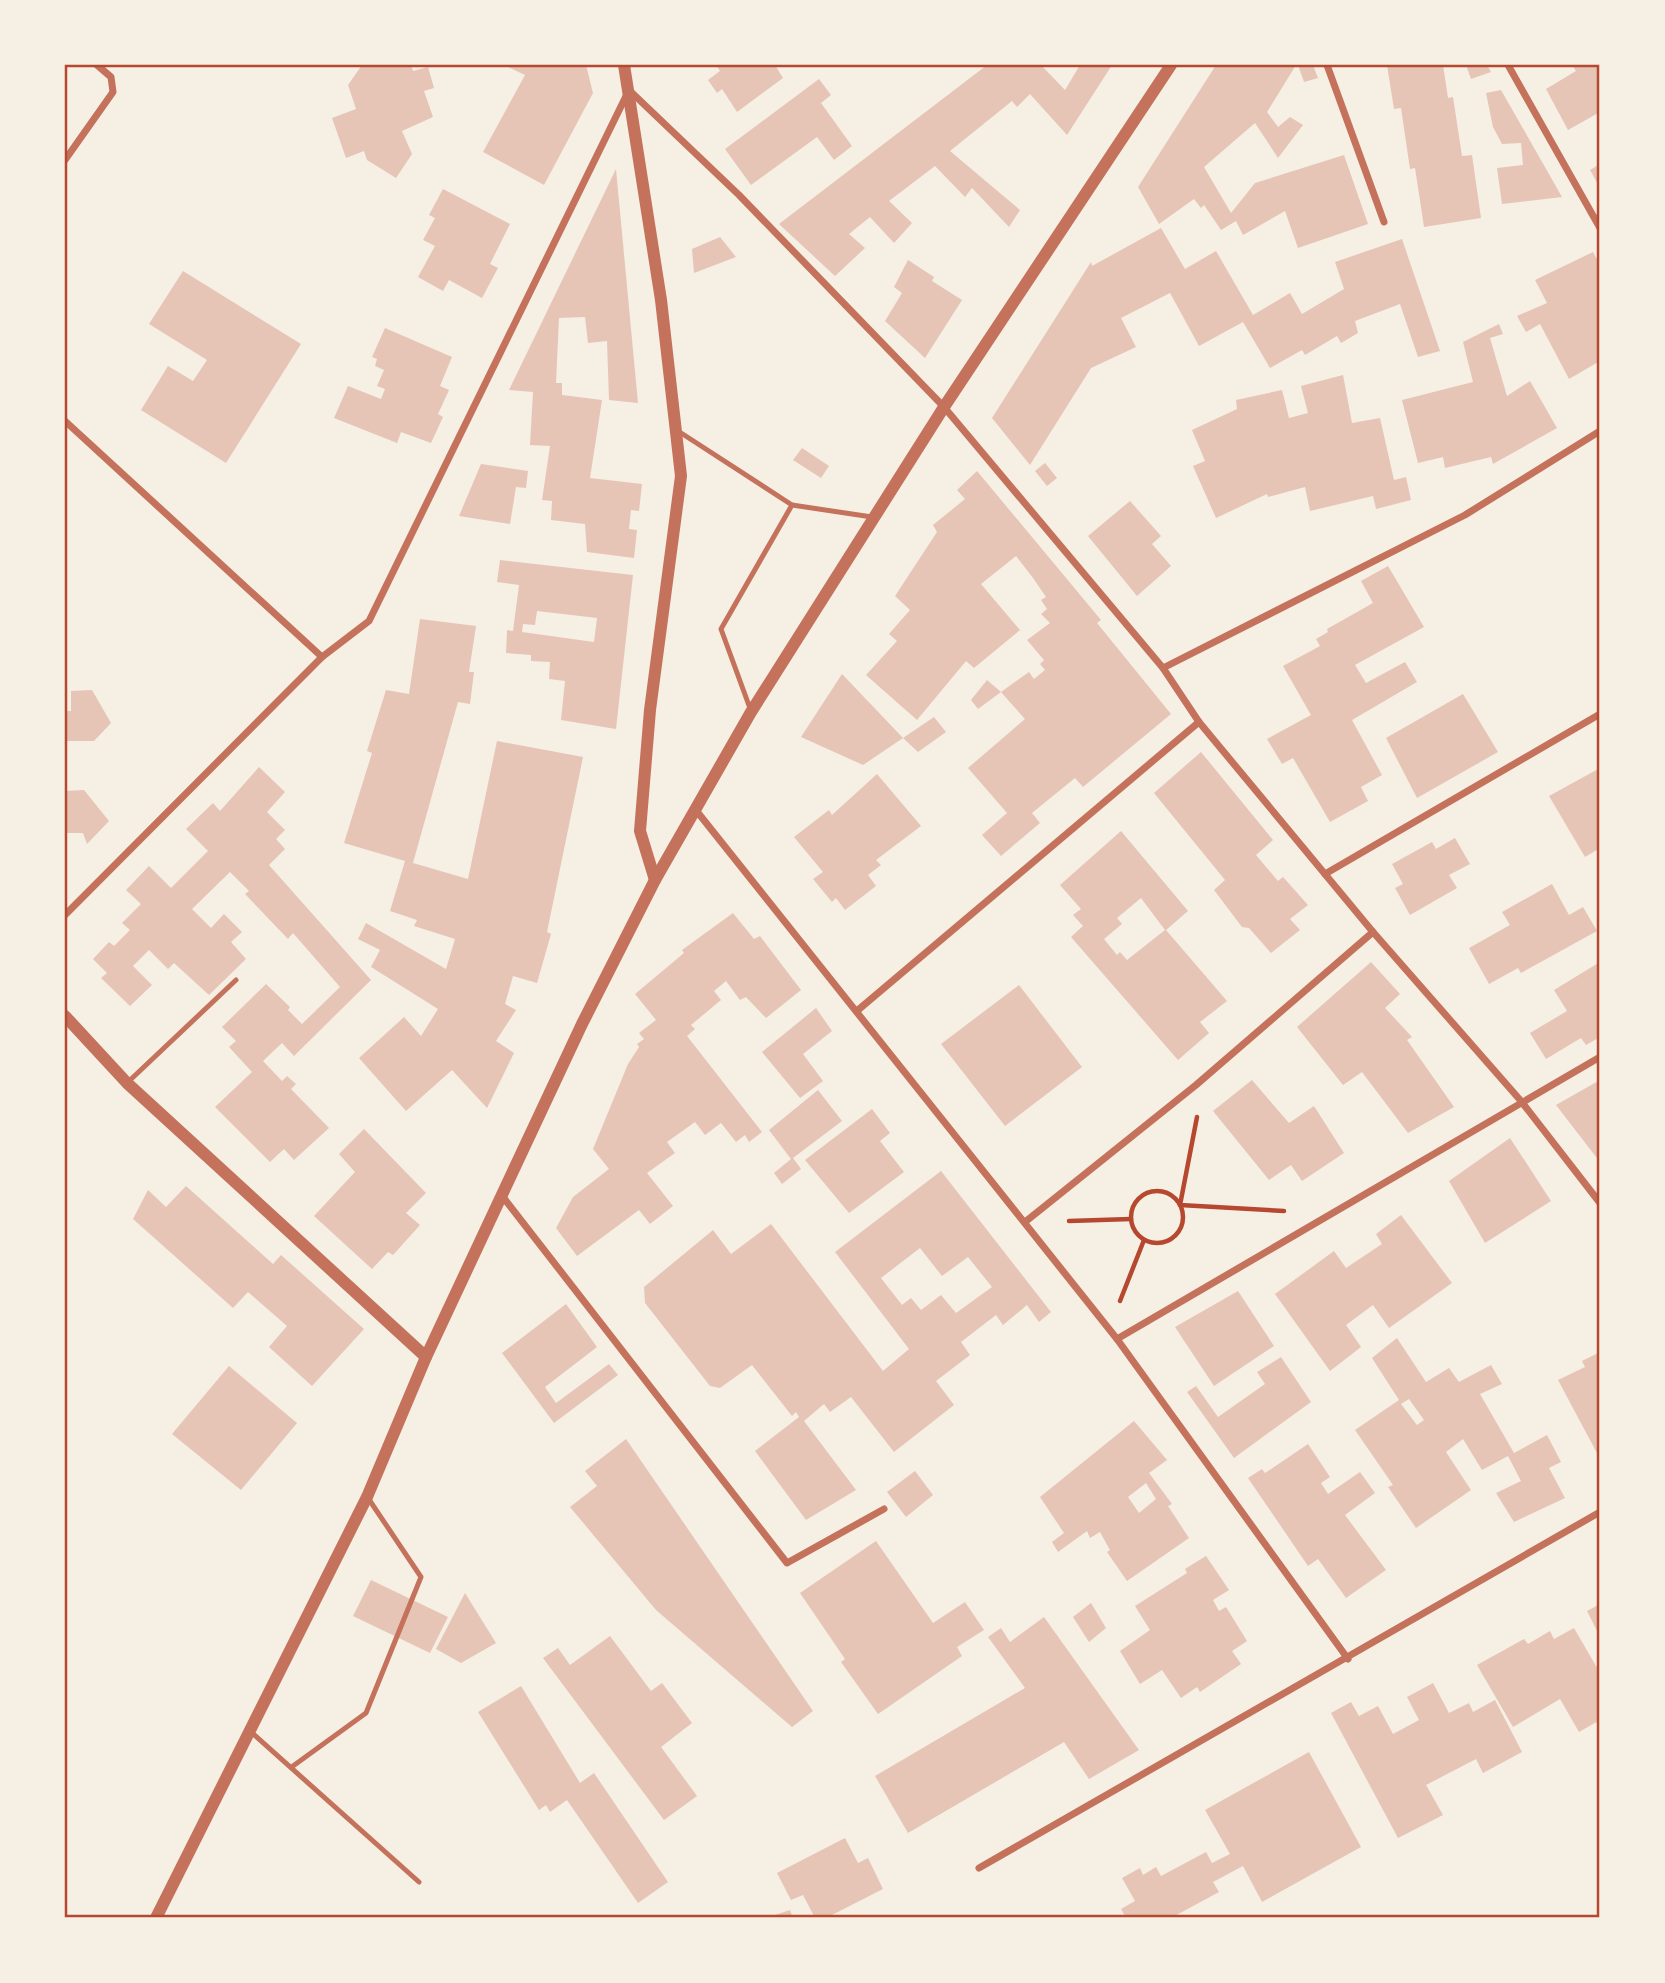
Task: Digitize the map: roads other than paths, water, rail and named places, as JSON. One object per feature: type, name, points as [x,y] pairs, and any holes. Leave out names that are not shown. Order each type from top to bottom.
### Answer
[{"type":"street","points":[[65,160],[113,92],[111,77],[97,65]]},
{"type":"street","points":[[624,65],[660,300],[681,475],[650,710],[640,831],[654,880]]},
{"type":"street","points":[[156,1918],[367,1497],[426,1357],[654,880],[751,712],[944,407],[1171,65]]},
{"type":"street","points":[[1327,65],[1384,222]]},
{"type":"street","points":[[1508,65],[1600,228]]},
{"type":"street","points":[[629,90],[738,194],[944,407],[1163,668],[1199,722],[1373,932],[1521,1101],[1600,1203]]},
{"type":"street","points":[[65,915],[322,657],[369,621],[629,90]]},
{"type":"street","points":[[65,421],[322,657]]},
{"type":"street","points":[[1163,668],[1465,515],[1600,431]]},
{"type":"street","points":[[1325,874],[1600,714]]},
{"type":"street","points":[[858,1010],[1199,722]]},
{"type":"street","points":[[694,809],[858,1010],[1117,1339],[1348,1659]]},
{"type":"street","points":[[1025,1222],[1196,1085],[1373,932]]},
{"type":"street","points":[[65,1016],[127,1083],[426,1357]]},
{"type":"street","points":[[1117,1339],[1600,1057]]},
{"type":"street","points":[[503,1197],[787,1563],[884,1509]]},
{"type":"street","points":[[979,1868],[1348,1659],[1600,1512]]},
{"type":"lane","points":[[676,429],[792,505],[865,514],[875,518]]},
{"type":"lane","points":[[751,712],[721,629],[792,505]]},
{"type":"lane","points":[[127,1083],[236,980]]},
{"type":"lane","points":[[293,1766],[366,1713],[421,1577],[367,1497]]},
{"type":"lane","points":[[248,1730],[293,1766],[419,1881]]}]
